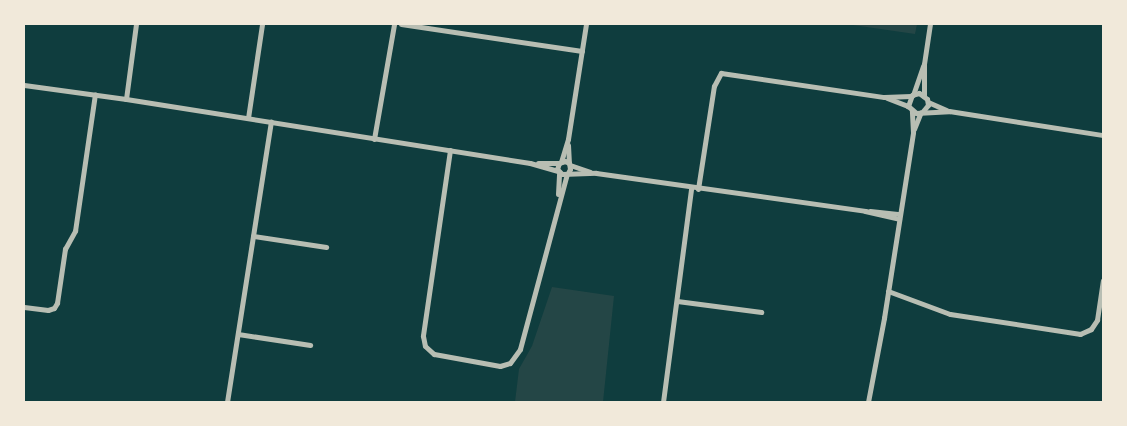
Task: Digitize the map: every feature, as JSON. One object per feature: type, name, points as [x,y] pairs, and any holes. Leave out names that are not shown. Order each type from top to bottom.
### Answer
[{"type":"street","points":[[126,99],[136,24]]},
{"type":"street","points":[[248,118],[262,24]]},
{"type":"street","points":[[374,138],[394,24]]},
{"type":"street","points":[[401,24],[582,51]]},
{"type":"street","points":[[558,200],[558,172],[568,139],[586,24]]},
{"type":"street","points":[[924,96],[924,64],[930,24]]},
{"type":"street","points":[[913,132],[910,108],[912,96],[924,64]]},
{"type":"street","points":[[698,189],[714,86],[721,73],[884,97],[912,96],[919,93],[928,102],[948,111]]},
{"type":"street","points":[[24,85],[94,94],[530,163],[558,172],[596,173],[900,217]]},
{"type":"street","points":[[24,307],[45,310],[54,308],[58,298],[65,249],[75,231],[94,94]]},
{"type":"street","points":[[884,97],[922,112],[948,111],[1103,135]]},
{"type":"street","points":[[868,402],[913,132],[928,102]]},
{"type":"street","points":[[227,402],[271,122]]},
{"type":"street","points":[[450,150],[423,336],[425,346],[434,354],[500,366],[510,363],[520,349],[558,200],[568,173],[568,139]]},
{"type":"street","points":[[530,163],[560,162],[596,173]]},
{"type":"street","points":[[663,402],[691,188]]},
{"type":"street","points":[[253,236],[326,247]]},
{"type":"street","points":[[888,291],[950,314],[1080,334],[1088,332],[1095,325],[1103,280]]},
{"type":"street","points":[[677,301],[761,312]]},
{"type":"street","points":[[238,334],[310,345]]},
{"type":"shaded area","points":[[846,24],[917,24],[915,34]]},
{"type":"shaded area","points":[[552,287],[614,296],[603,402],[515,402],[519,369],[532,346]]}]
